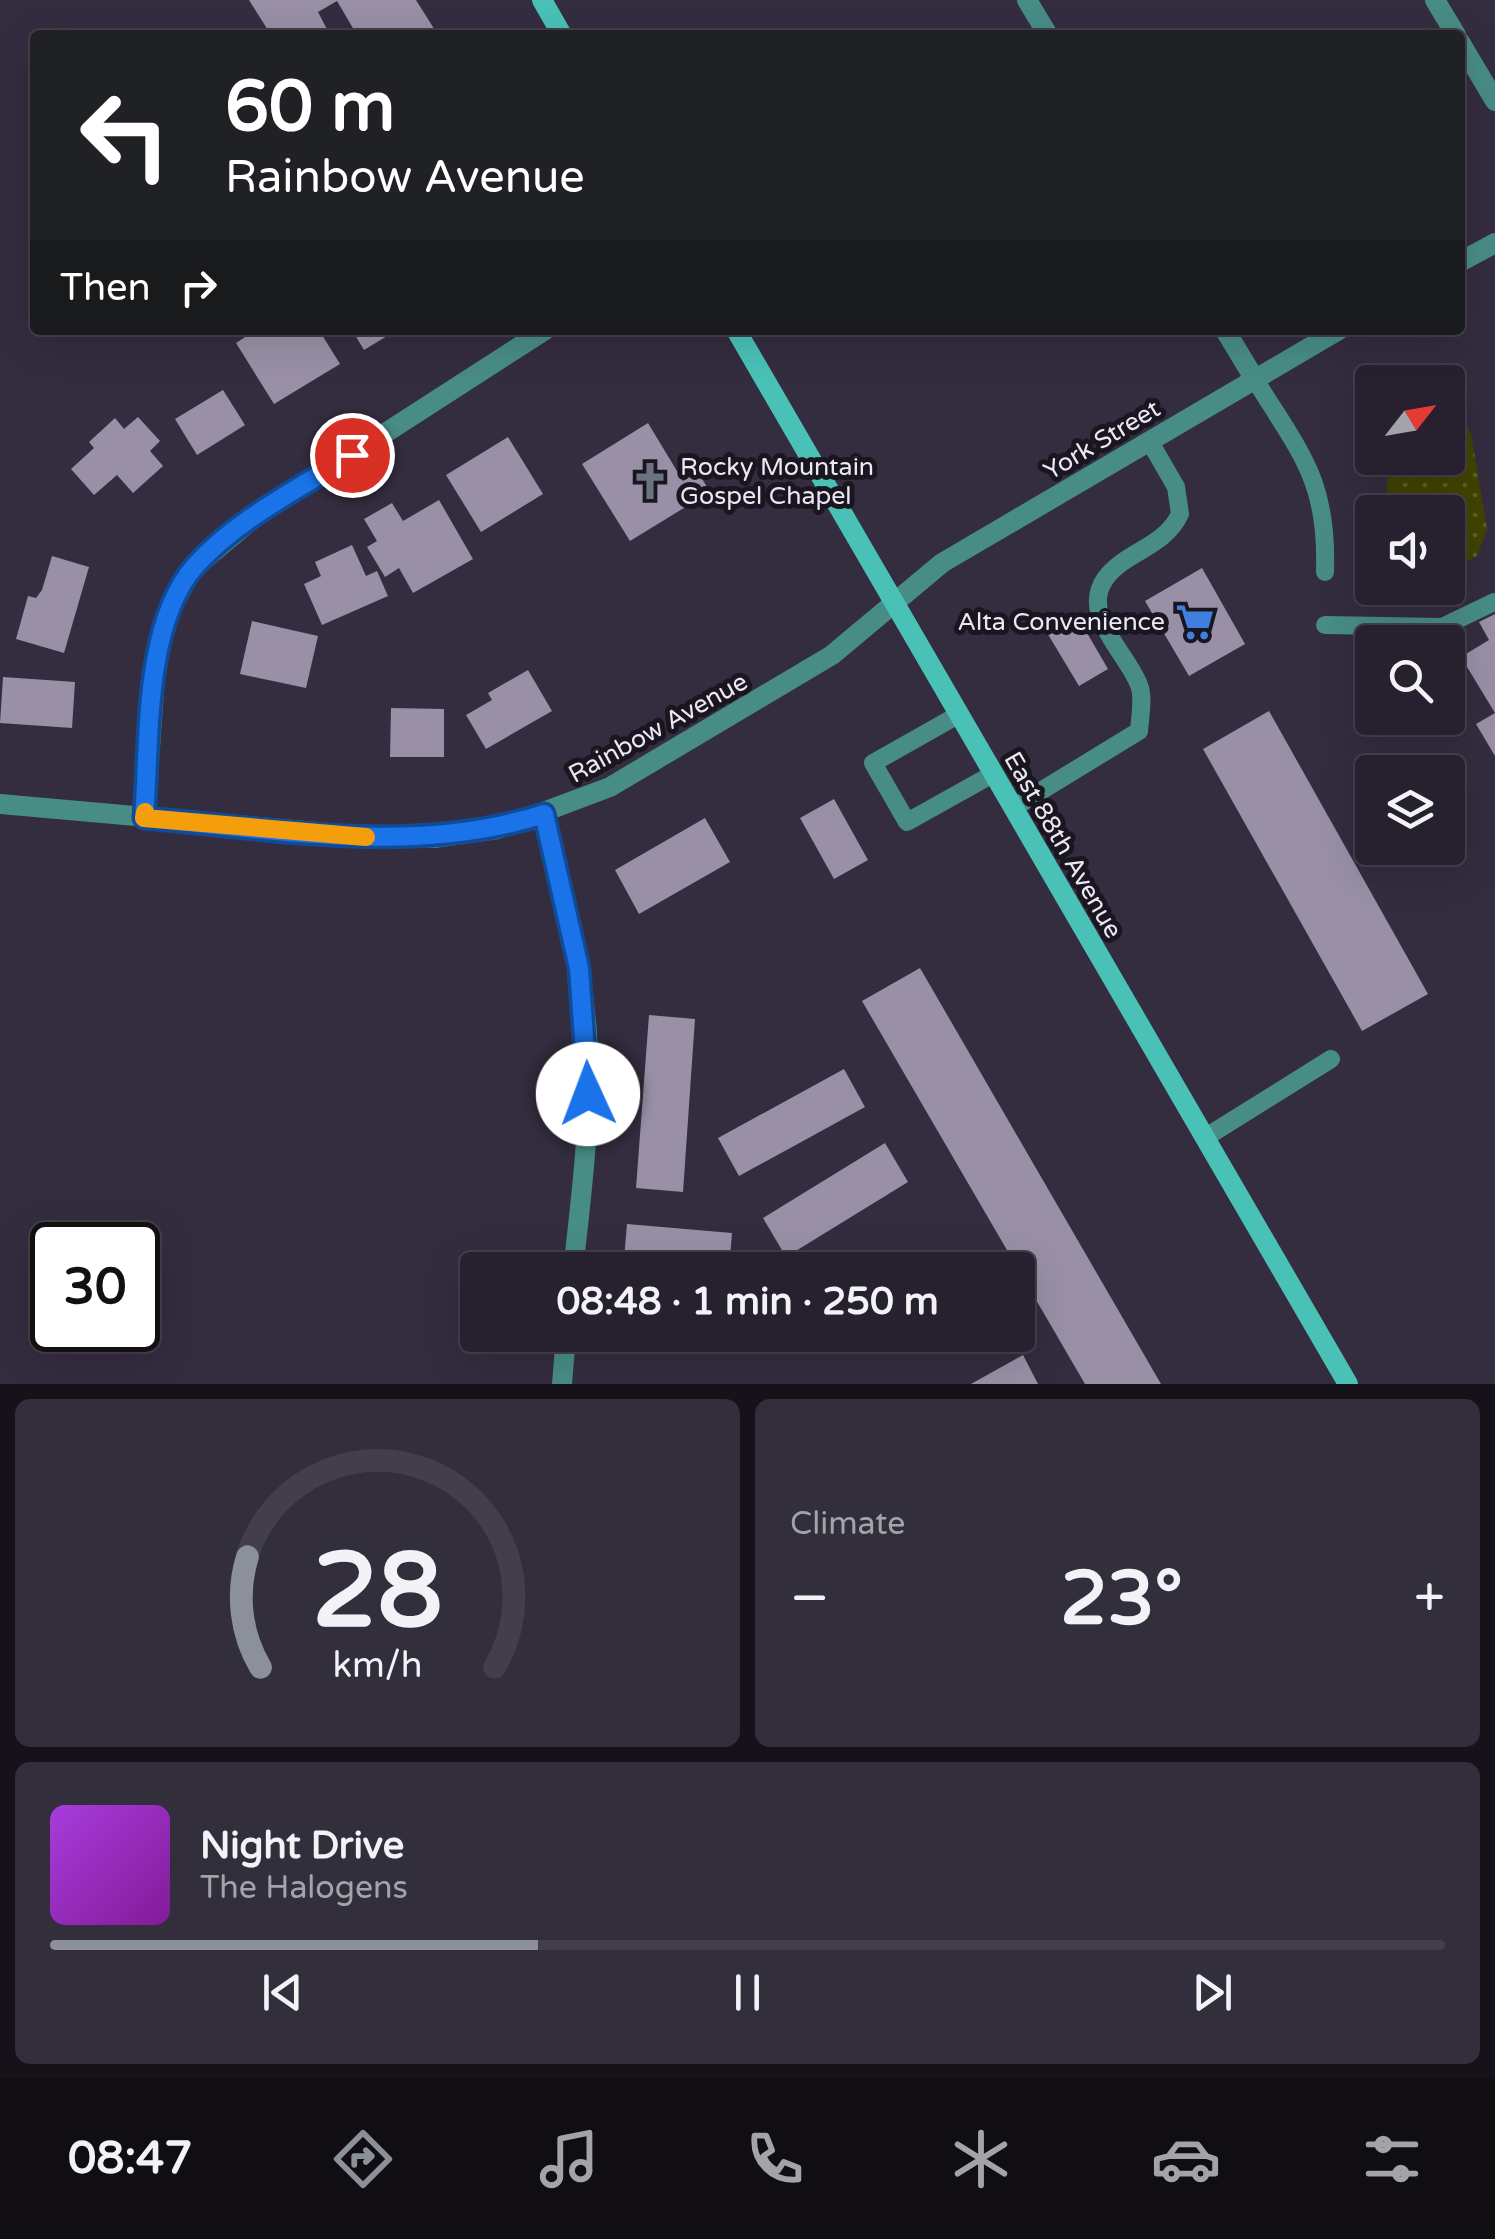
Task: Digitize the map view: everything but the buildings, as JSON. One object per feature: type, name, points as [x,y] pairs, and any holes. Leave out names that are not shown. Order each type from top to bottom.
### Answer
[{"type":"main road","points":[[542,0],[559,30]]},
{"type":"main road","name":"East 88th Avenue","points":[[739,335],[1348,1384]]},
{"type":"street","points":[[1027,0],[1045,30]]},
{"type":"street","points":[[1435,0],[1453,30]]},
{"type":"street","points":[[1465,50],[1495,100]]},
{"type":"street","points":[[1465,259],[1495,243]]},
{"type":"street","points":[[144,818],[158,649],[170,610],[193,568],[255,518],[538,335]]},
{"type":"street","points":[[1228,335],[1254,378]]},
{"type":"street","name":"York Street","points":[[896,603],[942,563],[1330,335]]},
{"type":"street","name":"Rainbow Avenue","points":[[0,804],[434,838],[498,828],[610,788],[832,655],[896,603]]},
{"type":"street","points":[[544,814],[579,968],[586,1032],[586,1158],[574,1252]]},
{"type":"street","points":[[562,1384],[565,1352]]},
{"type":"lane","points":[[1254,378],[1320,491],[1326,531],[1324,572]]},
{"type":"lane","points":[[1013,808],[1139,731],[1141,688],[1105,626],[1098,603],[1099,592],[1112,571],[1166,537],[1180,514],[1176,487],[1150,442]]},
{"type":"lane","points":[[1325,625],[1442,627],[1494,602]]},
{"type":"lane","points":[[958,715],[874,763],[907,822],[993,774]]},
{"type":"lane","points":[[1206,1137],[1331,1059]]},
{"type":"shaded area","points":[[1465,423],[1471,434],[1487,529],[1477,556],[1465,562],[1465,495],[1387,495],[1389,475],[1465,475]]},
{"type":"slow traffic","points":[[145,812],[144,818],[366,837]]},
{"type":"place","name":"Rocky Mountain Gospel Chapel","points":[[650,481]]},
{"type":"place","name":"Alta Convenience","points":[[1195,622]]},
{"type":"route","points":[[352,455],[218,543],[179,589],[158,649],[144,818],[372,837],[434,838],[498,828],[544,814],[579,968],[588,1094]]}]
